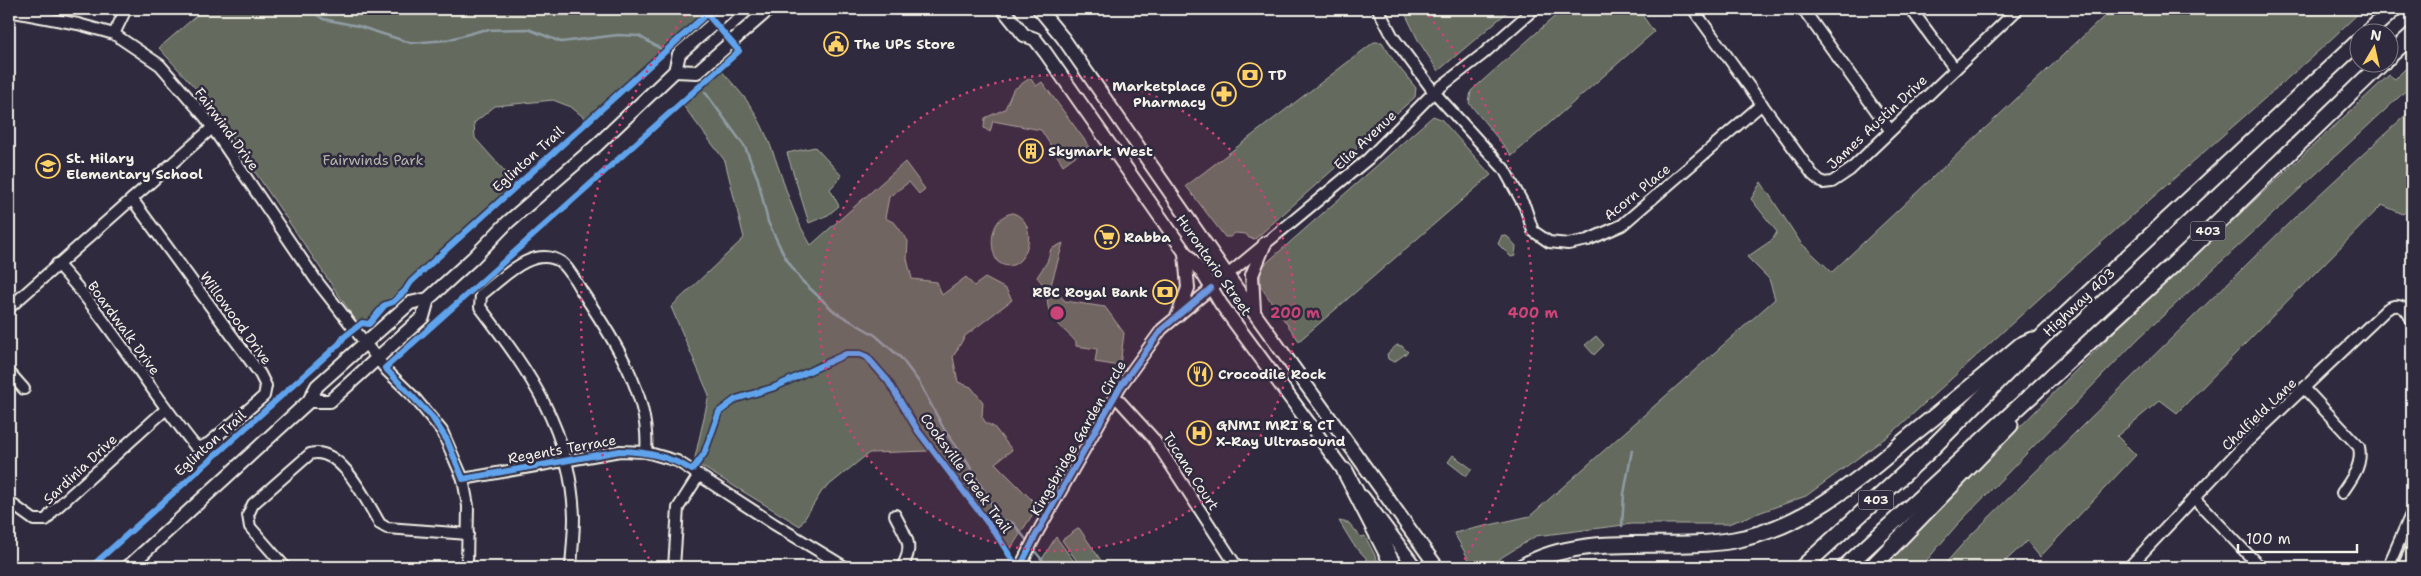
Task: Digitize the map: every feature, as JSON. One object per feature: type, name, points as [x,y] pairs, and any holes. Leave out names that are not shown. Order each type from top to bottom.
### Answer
[{"type":"highway","points":[[2379,22],[2394,9]]},
{"type":"highway","points":[[2398,48],[2412,35]]},
{"type":"highway","name":"Highway 403","points":[[1803,567],[1928,452],[2043,336],[2348,51]]},
{"type":"highway","name":"403","points":[[1845,567],[2188,250],[2373,72]]},
{"type":"highway","points":[[1522,567],[1548,556],[1574,550],[1598,547],[1707,544],[1754,536],[1807,515],[1847,489],[2021,345],[2043,336]]},
{"type":"highway","points":[[1872,567],[2007,430],[2029,396]]},
{"type":"highway","points":[[1345,471],[1394,567]]},
{"type":"main road","points":[[128,567],[309,401],[317,386],[410,303],[428,299],[474,258],[508,222],[597,145],[675,71],[679,54],[730,9]]},
{"type":"main road","points":[[675,71],[697,72],[769,9]]},
{"type":"main road","name":"Hurontario Street","points":[[1003,9],[1024,35],[1035,39],[1045,52],[1184,251],[1415,567]]},
{"type":"main road","name":"Hurontario Street","points":[[1040,9],[1137,142],[1254,311],[1437,567]]},
{"type":"main road","points":[[1254,311],[1252,275],[1265,244]]},
{"type":"main road","points":[[1178,315],[1188,288],[1184,251]]},
{"type":"main road","points":[[309,401],[330,401],[423,317],[428,299]]},
{"type":"street","points":[[114,34],[126,9]]},
{"type":"street","name":"Acorn Place","points":[[1378,9],[1393,38],[1434,92],[1504,169],[1526,207],[1530,224],[1536,234],[1549,242],[1558,244],[1588,240],[1622,225],[1762,104]]},
{"type":"street","name":"Elia Avenue","points":[[1211,288],[1368,158],[1434,92],[1483,54],[1534,9]]},
{"type":"street","name":"James Austin Drive","points":[[1693,9],[1813,175],[1823,183],[1832,182],[1850,170],[2018,9]]},
{"type":"street","points":[[1803,9],[1890,130]]},
{"type":"street","points":[[1911,9],[1955,69]]},
{"type":"street","name":"Fairwind Drive","points":[[9,11],[78,24],[114,34],[160,65],[212,128],[316,280],[365,343]]},
{"type":"street","points":[[9,308],[212,128]]},
{"type":"street","name":"Willowood Drive","points":[[132,199],[260,374],[266,386],[264,396],[209,443],[201,447],[195,446],[165,410]]},
{"type":"street","points":[[572,567],[574,517],[566,460],[549,412],[523,364],[480,307],[481,295],[516,268],[538,256],[556,258],[566,266],[618,349],[645,415],[648,437],[646,452]]},
{"type":"street","name":"Boardwalk Drive","points":[[58,264],[101,314],[165,410]]},
{"type":"street","name":"Kingsbridge Garden Circle","points":[[1021,565],[1115,396],[1148,346],[1178,315],[1211,288]]},
{"type":"street","name":"Chalfield Lane","points":[[2129,567],[2246,443],[2392,306],[2403,307],[2412,321]]},
{"type":"street","points":[[365,343],[432,417],[447,440],[463,479],[468,506],[467,567]]},
{"type":"street","points":[[9,372],[24,389]]},
{"type":"street","points":[[2305,389],[2359,447],[2360,462],[2342,493]]},
{"type":"street","name":"Tucana Court","points":[[1115,396],[1153,438],[1237,567]]},
{"type":"street","name":"Sardinia Drive","points":[[9,502],[34,520],[46,520],[52,511],[165,410]]},
{"type":"street","name":"Regents Terrace","points":[[463,479],[620,451],[646,452],[676,461],[845,567]]},
{"type":"street","points":[[285,567],[250,527],[248,515],[253,504],[310,454],[318,452],[327,453],[335,459],[352,479],[380,524],[387,528],[468,534]]},
{"type":"street","points":[[674,567],[678,508],[699,475]]},
{"type":"street","points":[[2194,498],[2260,567]]},
{"type":"street","points":[[2388,567],[2412,512]]},
{"type":"street","points":[[895,515],[910,548],[909,556],[902,567]]},
{"type":"street","points":[[2403,567],[2412,548]]},
{"type":"green space","name":"Fairwinds Park","points":[[204,9],[709,9],[587,120],[571,107],[553,100],[495,106],[474,123],[475,138],[516,184],[412,278],[402,290],[380,305],[368,321],[357,322],[206,100],[159,48]]},
{"type":"green space","points":[[1403,9],[1511,9],[1438,71],[1418,40]]},
{"type":"green space","points":[[1563,9],[1638,9],[1654,32],[1512,156],[1469,103],[1471,91]]},
{"type":"green space","points":[[2112,9],[2363,9],[2323,47],[2076,265],[1892,433],[1806,496],[1728,524],[1632,524],[1536,536],[1486,567],[1473,567],[1454,533],[1530,516],[1775,299],[1769,279],[1747,257],[1772,240],[1777,232],[1751,199],[1761,182],[1801,243],[1832,272]]},
{"type":"green space","points":[[1374,42],[1382,42],[1394,61],[1416,88],[1415,97],[1255,239],[1249,238],[1246,234],[1235,233],[1230,237],[1225,237],[1186,186]]},
{"type":"green space","points":[[2412,62],[2412,85],[2139,338],[1956,526],[1921,567],[1881,567],[2121,325],[2389,75],[2395,79]]},
{"type":"green space","points":[[720,69],[741,93],[761,124],[769,141],[794,212],[811,245],[905,162],[925,189],[919,194],[909,182],[889,197],[885,218],[895,223],[908,241],[907,259],[912,279],[937,282],[942,295],[966,277],[974,286],[985,278],[1006,289],[1012,300],[965,336],[953,357],[958,382],[971,387],[983,402],[982,417],[986,423],[994,427],[1012,450],[995,463],[1038,506],[1008,553],[929,451],[869,453],[822,491],[800,526],[694,462],[709,395],[671,307],[744,238],[725,161],[682,104]]},
{"type":"green space","points":[[1030,78],[1036,86],[1042,82],[1089,146],[1063,165],[1041,130],[993,121],[990,132],[984,128],[985,118],[1005,109],[1013,90]]},
{"type":"green space","points":[[2412,109],[2412,205],[2403,214],[2382,205],[2177,413],[2160,400],[2117,436],[2136,455],[2040,557],[2027,541],[1999,567],[1942,567],[1968,538],[2294,218]]},
{"type":"green space","points":[[1433,116],[1441,119],[1491,175],[1299,341],[1260,286],[1260,272],[1263,266]]},
{"type":"green space","points":[[815,147],[842,176],[830,189],[839,206],[828,215],[809,223],[787,153]]},
{"type":"green space","points":[[1013,213],[1023,219],[1028,228],[1029,239],[1021,258],[1015,264],[1006,266],[997,261],[994,254],[993,232],[1000,220],[1006,215]]},
{"type":"green space","points":[[1502,235],[1508,237],[1516,246],[1515,256],[1511,257],[1498,244]]},
{"type":"green space","points":[[1063,243],[1051,285],[1065,301],[1105,307],[1124,333],[1120,366],[1095,362],[1097,349],[1076,346],[1076,342],[1050,313],[1044,285],[1037,277],[1047,262],[1051,249]]},
{"type":"green space","points":[[1596,336],[1604,345],[1594,355],[1585,345]]},
{"type":"green space","points":[[1397,345],[1402,346],[1408,352],[1394,362],[1388,359],[1387,354]]},
{"type":"green space","points":[[1453,455],[1472,469],[1466,476],[1448,462]]},
{"type":"green space","points":[[1339,521],[1349,523],[1361,537],[1365,536],[1381,567],[1370,567],[1366,558],[1353,544]]},
{"type":"green space","points":[[1079,528],[1102,562],[1095,567],[1081,567],[1062,540]]},
{"type":"green space","points":[[1056,537],[1078,567],[1037,567]]},
{"type":"waterway","points":[[309,9],[323,19],[358,26],[411,43],[447,40],[483,30],[528,29],[561,42],[618,35],[639,36],[661,49]]},
{"type":"waterway","points":[[705,92],[745,147],[758,179],[768,222],[785,257],[801,280],[835,312],[875,335],[901,358],[919,382],[945,431],[966,460],[1000,519],[1013,523],[1028,542]]},
{"type":"waterway","points":[[1622,526],[1624,494],[1632,450]]},
{"type":"waterway","points":[[1033,549],[1048,567]]},
{"type":"cycle path","name":"Eglinton Trail","points":[[91,567],[339,344],[344,337],[362,323],[369,324],[385,305],[393,302],[427,267],[712,9]]},
{"type":"cycle path","name":"Cooksville Creek Trail","points":[[707,14],[739,51],[385,368],[432,417],[447,440],[463,479],[620,451],[658,456],[675,461],[692,470],[704,454],[719,412],[736,399],[775,387],[846,354],[860,354],[867,357],[888,381],[918,431],[996,534],[1017,567]]},
{"type":"cycle path","points":[[1020,567],[1036,535],[1120,387],[1162,329],[1211,288]]},
{"type":"place","name":"The UPS Store","points":[[836,44]]},
{"type":"place","name":"TD","points":[[1250,75]]},
{"type":"place","name":"Marketplace Pharmacy","points":[[1224,94]]},
{"type":"place","name":"Skymark West","points":[[1031,151]]},
{"type":"place","name":"St. Hilary Elementary School","points":[[48,166]]},
{"type":"place","name":"Rabba","points":[[1107,237]]},
{"type":"place","name":"RBC Royal Bank","points":[[1165,292]]},
{"type":"place","name":"Crocodile Rock","points":[[1200,374]]},
{"type":"place","name":"GNMI MRI & CT X-Ray Ultrasound","points":[[1199,433]]}]
